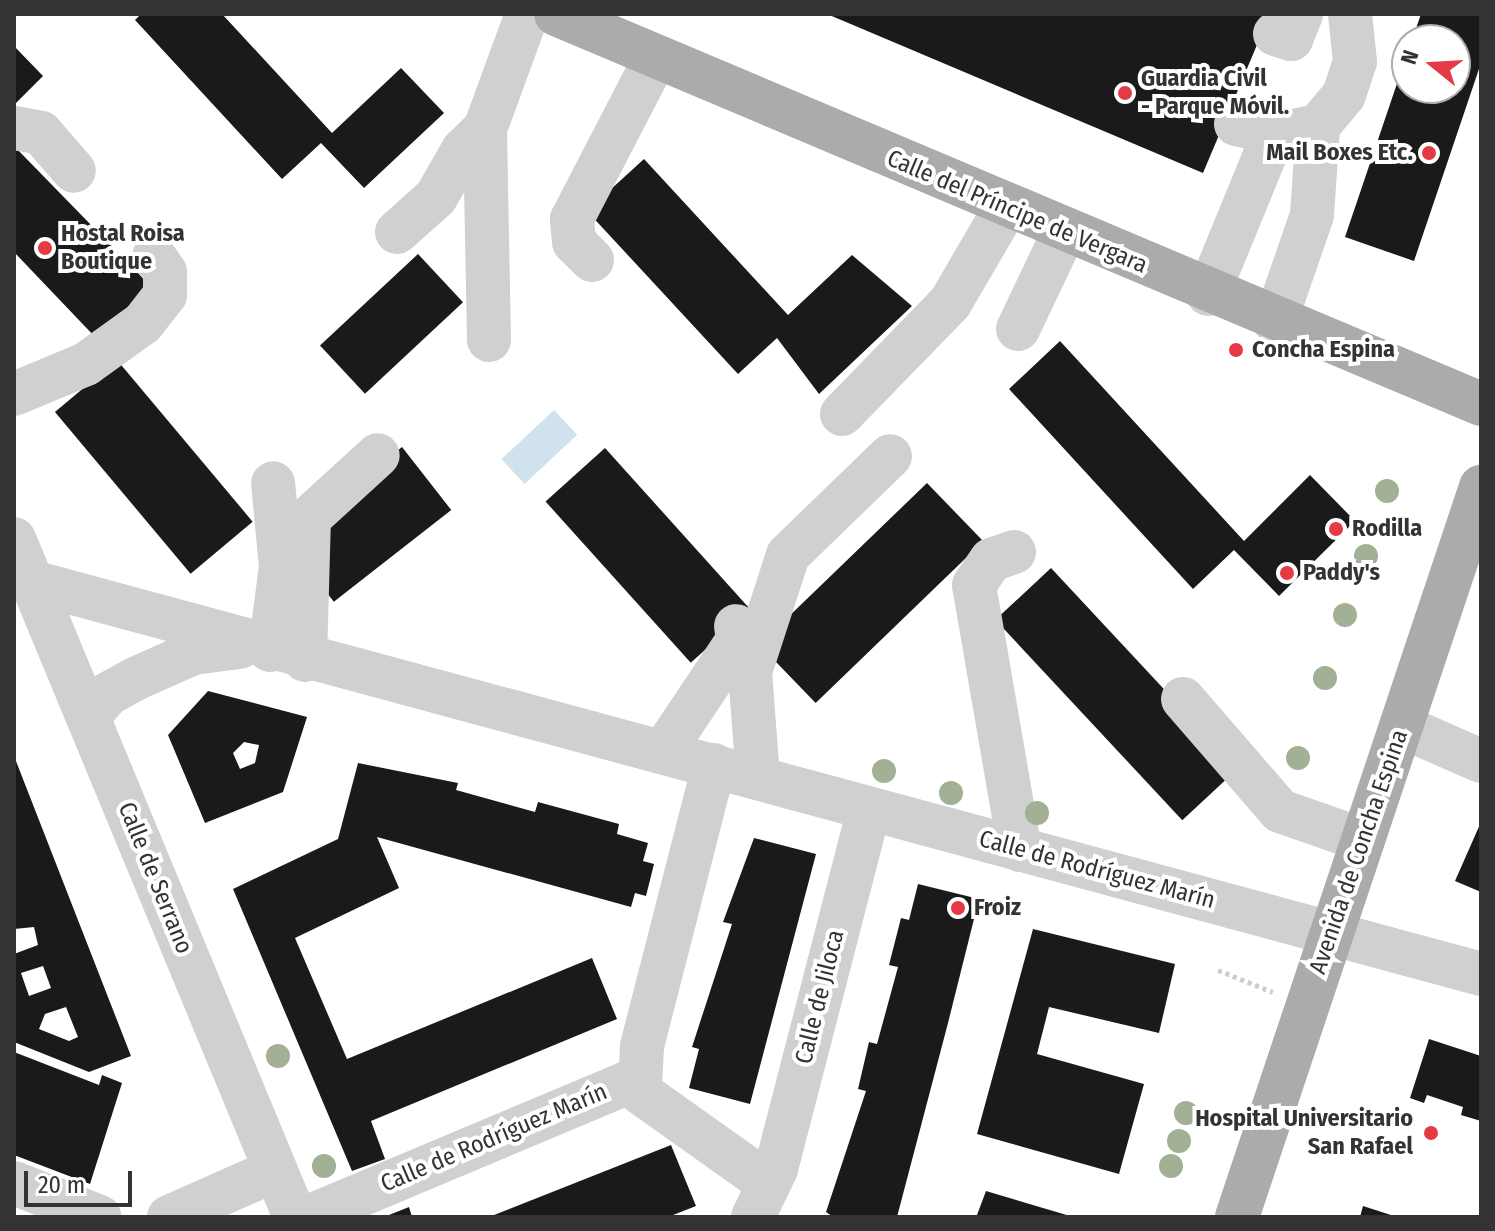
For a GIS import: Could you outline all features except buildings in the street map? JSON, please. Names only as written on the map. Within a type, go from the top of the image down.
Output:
[{"type":"main road","name":"Calle del Príncipe de Vergara","points":[[556,14],[1208,294],[1481,404]]},
{"type":"main road","name":"Avenida de Concha Espina","points":[[1237,1217],[1481,487]]},
{"type":"street","points":[[489,340],[485,129],[527,14]]},
{"type":"street","points":[[1275,322],[1312,215],[1318,126],[1344,95],[1355,62],[1350,14]]},
{"type":"street","points":[[592,260],[574,242],[572,219],[656,57]]},
{"type":"street","points":[[1208,294],[1255,128],[1318,126]]},
{"type":"street","points":[[14,128],[41,133],[74,171]]},
{"type":"street","points":[[397,232],[436,197],[463,150],[485,129]]},
{"type":"street","points":[[842,414],[950,303],[1006,207]]},
{"type":"street","points":[[1018,329],[1064,232]]},
{"type":"street","points":[[14,394],[86,364],[143,323],[165,295],[165,272],[154,256]]},
{"type":"street","points":[[275,652],[309,518],[378,455]]},
{"type":"street","points":[[758,778],[750,672],[788,555],[890,456]]},
{"type":"street","points":[[273,483],[281,567],[275,652]]},
{"type":"street","points":[[1014,552],[991,560],[974,585],[1020,850]]},
{"type":"street","name":"Calle de Rodríguez Marín","points":[[20,565],[115,610],[714,765],[869,810],[1481,974]]},
{"type":"street","name":"Calle de Serrano","points":[[20,565],[30,627],[88,717],[295,1217]]},
{"type":"street","points":[[663,752],[738,640],[736,626]]},
{"type":"street","name":"Calle de Rodríguez Marín","points":[[88,717],[135,679],[193,653],[275,652]]},
{"type":"street","points":[[1183,699],[1280,811],[1363,840]]},
{"type":"street","points":[[1401,726],[1481,761]]},
{"type":"street","name":"Calle de Rodríguez Marín","points":[[308,1217],[614,1086],[640,1087],[642,1046],[714,765]]},
{"type":"street","name":"Calle de Jiloca","points":[[640,1087],[761,1201],[869,810]]},
{"type":"street","points":[[169,1217],[275,1170]]},
{"type":"street","points":[[14,1183],[100,1217]]},
{"type":"path","points":[[1218,970],[1307,1005]]},
{"type":"water","points":[[554,410],[577,435],[525,484],[501,459]]},
{"type":"place","name":"Guardia Civil - Parque Móvil.","points":[[1125,93]]},
{"type":"place","name":"Mail Boxes Etc.","points":[[1429,153]]},
{"type":"place","name":"Hostal Roisa Boutique","points":[[45,248]]},
{"type":"place","name":"Concha Espina","points":[[1236,350]]},
{"type":"place","name":"Rodilla","points":[[1336,529]]},
{"type":"place","name":"Paddy's","points":[[1287,573]]},
{"type":"place","name":"Froiz","points":[[958,908]]},
{"type":"place","name":"Hospital Universitario San Rafael","points":[[1431,1133]]}]
